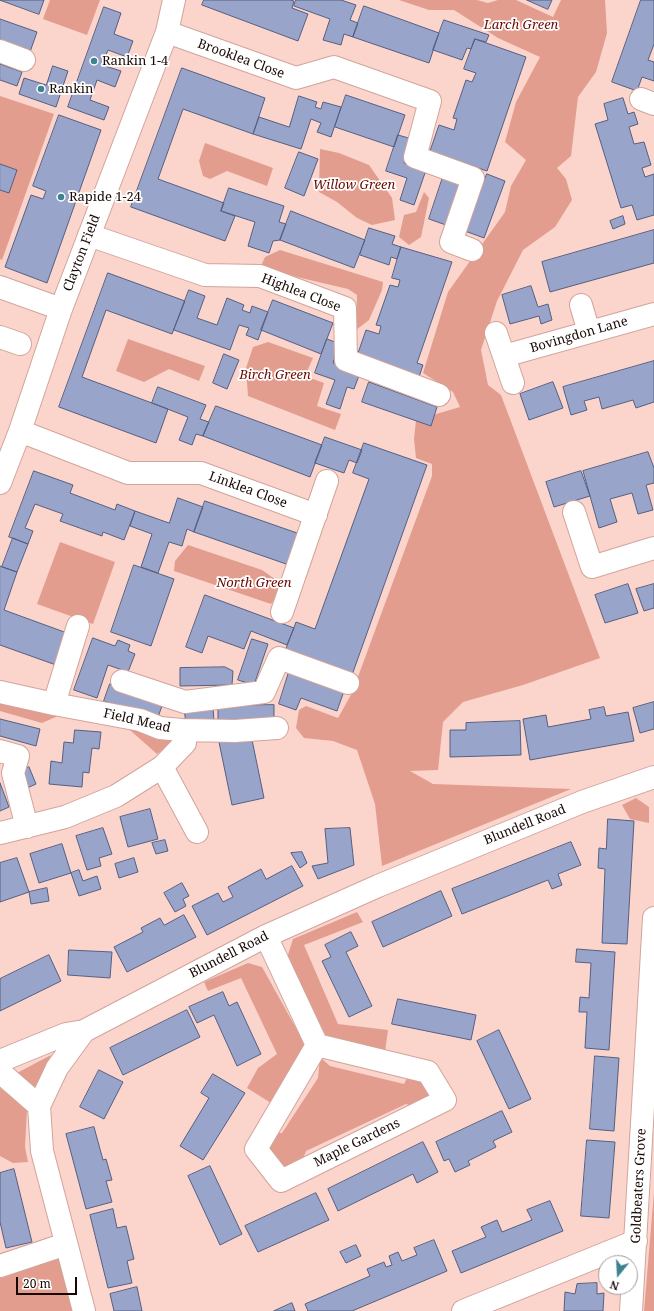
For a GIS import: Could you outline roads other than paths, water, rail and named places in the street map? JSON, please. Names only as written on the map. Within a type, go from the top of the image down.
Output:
[{"type":"street","name":"Clayton Field","points":[[0,484],[12,439],[167,32],[174,0]]},
{"type":"street","name":"Brooklea Close","points":[[167,32],[296,78],[334,67],[430,101],[415,157],[473,178],[451,242],[472,250]]},
{"type":"street","points":[[0,51],[24,60]]},
{"type":"street","name":"Highlea Close","points":[[89,235],[205,275],[260,276],[345,308],[346,360],[439,395]]},
{"type":"street","points":[[0,287],[61,309]]},
{"type":"street","points":[[581,305],[589,332]]},
{"type":"street","name":"Bovingdon Lane","points":[[504,356],[654,314]]},
{"type":"street","points":[[496,333],[513,383]]},
{"type":"street","name":"Linklea Close","points":[[12,439],[128,473],[201,473],[316,515]]},
{"type":"street","points":[[282,612],[327,481]]},
{"type":"street","points":[[574,512],[592,567],[654,548]]},
{"type":"street","points":[[54,704],[78,626]]},
{"type":"street","points":[[122,681],[185,702],[264,692],[279,658],[348,683]]},
{"type":"street","name":"Field Mead","points":[[0,692],[140,720],[160,728],[182,730],[277,728]]},
{"type":"street","points":[[0,833],[65,817],[116,796],[162,767],[185,743]]},
{"type":"street","points":[[0,751],[18,756],[12,773],[27,827]]},
{"type":"street","points":[[162,767],[197,832]]},
{"type":"street","name":"Blundell Road","points":[[84,1311],[42,1151],[39,1106],[57,1068],[84,1031],[266,936],[385,883],[582,802],[654,777]]},
{"type":"street","name":"Goldbeaters Grove","points":[[631,1311],[654,918]]},
{"type":"street","points":[[266,936],[317,1045]]},
{"type":"street","points":[[0,1062],[66,1034],[84,1031]]},
{"type":"street","name":"Maple Gardens","points":[[317,1045],[428,1072],[445,1100],[281,1181],[256,1150],[317,1045]]},
{"type":"street","points":[[0,1072],[39,1106]]},
{"type":"street","points":[[463,1311],[636,1241]]},
{"type":"street","points":[[0,1266],[66,1244]]},
{"type":"place","name":"Rankin 1-4","points":[[94,61]]},
{"type":"place","name":"Rankin","points":[[41,89]]},
{"type":"place","name":"Rapide 1-24","points":[[61,197]]},
{"type":"park label","name":"Larch Green","points":[[521,25]]},
{"type":"park label","name":"Willow Green","points":[[354,185]]},
{"type":"park label","name":"Birch Green","points":[[275,375]]},
{"type":"park label","name":"North Green","points":[[254,583]]}]
